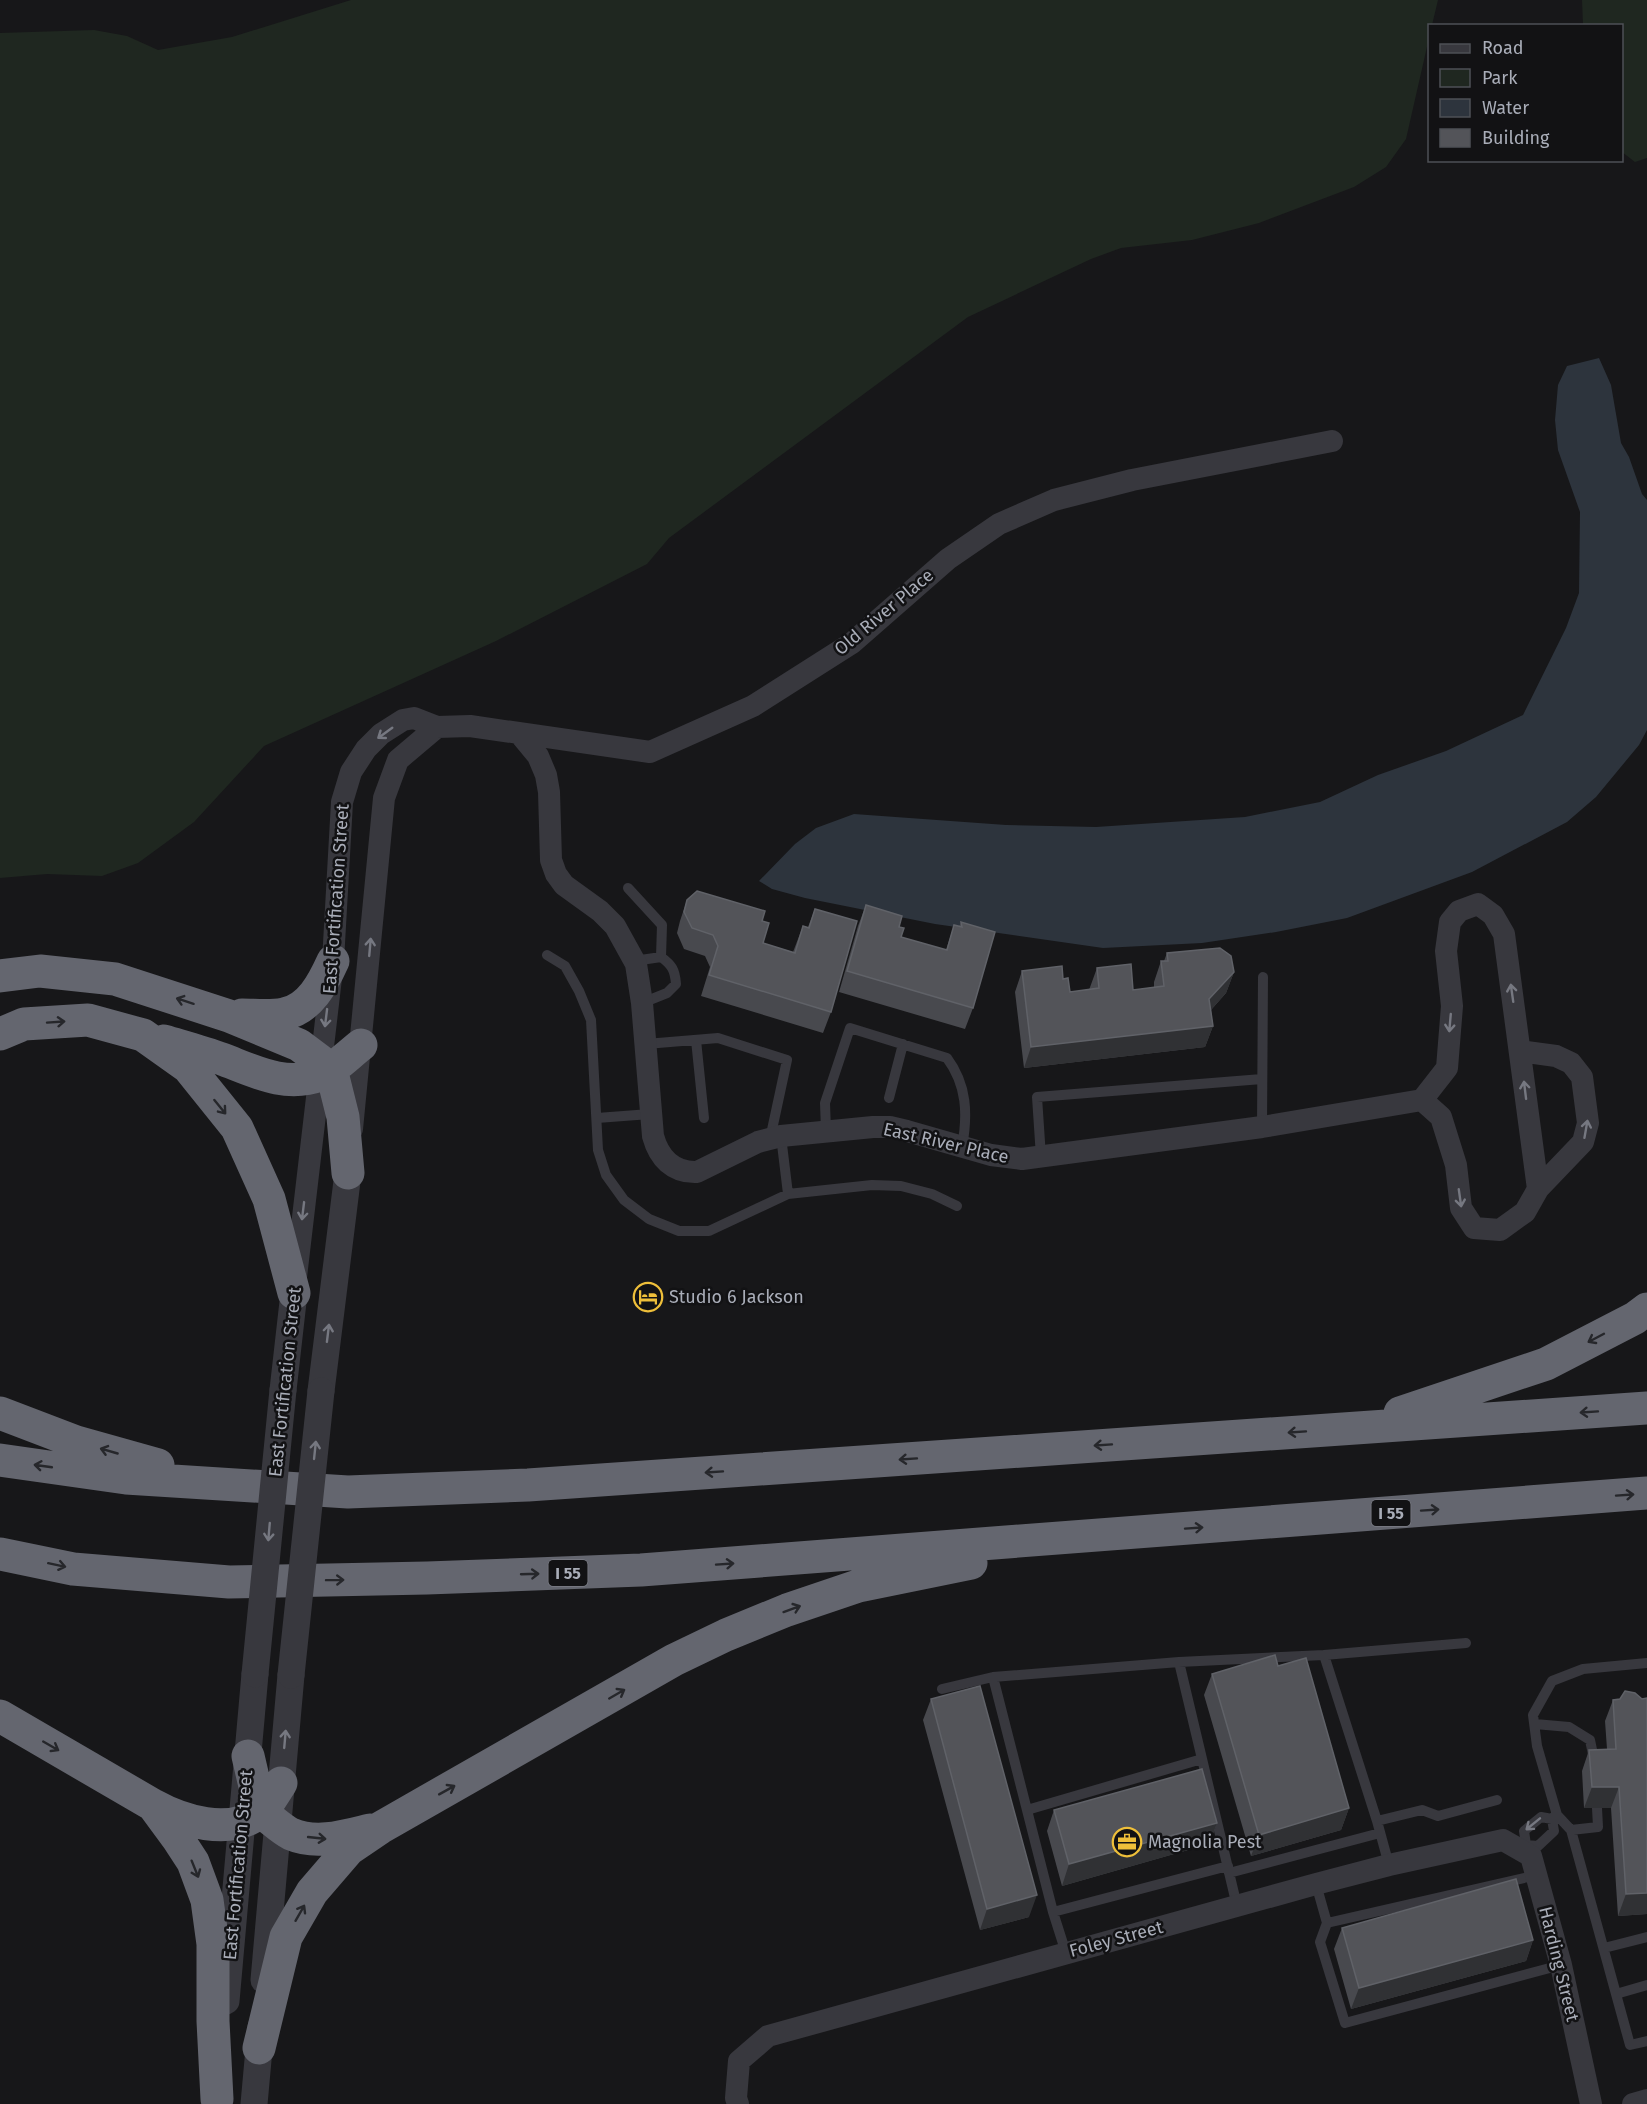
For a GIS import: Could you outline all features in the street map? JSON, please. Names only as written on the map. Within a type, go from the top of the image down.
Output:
[{"type":"highway","points":[[229,1016],[284,1014],[300,1008],[321,988],[333,961]]},
{"type":"highway","points":[[0,976],[40,971],[115,979],[229,1016],[299,1045],[324,1068],[338,1088],[348,1173]]},
{"type":"highway","points":[[0,1034],[24,1024],[88,1020],[220,1058],[262,1076],[291,1080],[324,1068],[361,1045]]},
{"type":"highway","points":[[143,1035],[188,1067],[237,1128],[269,1199],[294,1293]]},
{"type":"highway","points":[[1356,1428],[1546,1364],[1635,1318],[1647,1309]]},
{"type":"highway","points":[[0,1460],[126,1478],[348,1492],[528,1485],[1647,1408]]},
{"type":"highway","points":[[0,1413],[76,1442],[226,1485]]},
{"type":"highway","name":"I 55","points":[[0,1554],[73,1569],[229,1582],[427,1578],[641,1570],[1647,1493]]},
{"type":"highway","points":[[259,2048],[286,1937],[312,1892],[349,1849],[380,1828],[674,1660],[726,1635],[787,1610],[858,1586],[1136,1532]]},
{"type":"highway","points":[[0,1716],[174,1816],[206,1824],[260,1819],[291,1833],[312,1838],[332,1839],[380,1828]]},
{"type":"highway","points":[[248,1756],[260,1819]]},
{"type":"highway","points":[[260,1819],[281,1783]]},
{"type":"highway","points":[[153,1805],[193,1862],[207,1900],[213,1944],[213,2021],[217,2102]]},
{"type":"street","name":"Old River Place","points":[[437,727],[470,726],[650,752],[753,706],[852,643],[948,559],[999,524],[1054,500],[1132,480],[1332,441]]},
{"type":"street","name":"East Fortification Street","points":[[248,1756],[283,1390],[324,1068],[342,802],[351,772],[366,749],[381,734],[403,720],[414,718],[437,727],[398,760],[384,798],[348,1173],[321,1391],[281,1783]]},
{"type":"street","name":"East River Place","points":[[519,733],[538,756],[546,775],[549,792],[551,860],[556,874],[564,885],[600,911],[615,926],[634,961],[640,981],[650,1114],[656,1148],[674,1168],[686,1173],[697,1172],[740,1150],[776,1137],[826,1131],[890,1127],[1007,1159],[1041,1157],[1262,1127],[1422,1100]]},
{"type":"street","points":[[1520,1051],[1556,1056],[1572,1064],[1582,1077],[1588,1123],[1583,1142],[1538,1189],[1525,1212],[1500,1230],[1474,1228],[1461,1208],[1456,1165],[1442,1117],[1422,1100],[1447,1068],[1452,1006],[1446,951],[1450,922],[1459,911],[1478,904],[1493,915],[1504,934],[1538,1189]]},
{"type":"street","name":"East Fortification Street","points":[[254,2104],[259,2048],[260,1819]]},
{"type":"street","name":"East Fortification Street","points":[[217,2102],[260,1819]]},
{"type":"street","name":"Foley Street","points":[[738,2104],[736,2098],[739,2061],[768,2036],[1389,1865],[1516,1845]]},
{"type":"street","name":"Harding Street","points":[[1516,1845],[1531,1856],[1537,1875],[1561,1965],[1591,2104]]},
{"type":"street","points":[[1633,2104],[1647,2100]]},
{"type":"lane","points":[[628,888],[662,925],[661,957]]},
{"type":"lane","points":[[547,956],[565,966],[591,1020],[598,1150],[606,1175],[624,1200],[649,1219],[679,1231],[710,1231],[788,1194],[872,1185],[901,1186],[932,1194],[957,1206]]},
{"type":"lane","points":[[634,961],[661,957],[672,964],[675,974],[676,984],[667,993],[642,1002]]},
{"type":"lane","points":[[1262,1127],[1263,977]]},
{"type":"lane","points":[[826,1131],[825,1103],[850,1028],[947,1058],[956,1070],[965,1096],[966,1124],[962,1147]]},
{"type":"lane","points":[[646,1044],[718,1038],[787,1060],[776,1137],[788,1194]]},
{"type":"lane","points":[[696,1040],[704,1118]]},
{"type":"lane","points":[[889,1098],[903,1044]]},
{"type":"lane","points":[[1041,1157],[1037,1097],[1262,1079]]},
{"type":"lane","points":[[597,1118],[650,1114]]},
{"type":"lane","points":[[942,1689],[993,1677],[1466,1643]]},
{"type":"lane","points":[[1324,1655],[1389,1865]]},
{"type":"lane","points":[[1179,1662],[1237,1905]]},
{"type":"lane","points":[[1647,1663],[1583,1669],[1552,1681],[1533,1715],[1537,1746],[1555,1817],[1554,1831],[1538,1846],[1516,1845],[1524,1831],[1541,1817],[1555,1817],[1571,1830],[1630,2045],[1647,2041]]},
{"type":"lane","points":[[993,1677],[1026,1810],[1066,1953]]},
{"type":"lane","points":[[1535,1724],[1569,1727],[1590,1740],[1596,1770]]},
{"type":"lane","points":[[1026,1810],[1202,1759]]},
{"type":"lane","points":[[1377,1821],[1422,1810],[1438,1816],[1497,1800]]},
{"type":"lane","points":[[1571,1830],[1598,1827],[1597,1808]]},
{"type":"lane","points":[[1053,1912],[1380,1833]]},
{"type":"lane","points":[[1327,1923],[1537,1875]]},
{"type":"lane","points":[[1316,1884],[1327,1923],[1320,1942],[1345,2023],[1561,1965]]},
{"type":"lane","points":[[1604,1948],[1647,1937]]},
{"type":"lane","points":[[1616,1994],[1647,1985]]},
{"type":"green space","points":[[351,0],[1438,0],[1432,24],[1428,24],[1428,42],[1406,139],[1386,167],[1354,187],[1259,223],[1192,240],[1121,248],[1091,259],[968,317],[669,538],[647,564],[496,641],[264,746],[194,822],[138,863],[102,876],[47,874],[0,878],[0,33],[94,30],[127,36],[158,50],[232,37]]},
{"type":"green space","points":[[1582,0],[1647,0],[1647,158],[1635,162],[1623,153],[1623,24],[1583,24]]},
{"type":"water","points":[[1599,358],[1611,385],[1621,443],[1629,457],[1642,494],[1647,500],[1647,730],[1639,745],[1596,797],[1567,822],[1472,872],[1347,918],[1202,943],[1103,948],[935,924],[805,898],[772,889],[759,881],[795,844],[816,828],[854,814],[1006,825],[1096,827],[1245,817],[1320,802],[1378,775],[1446,751],[1523,715],[1566,628],[1579,593],[1580,512],[1558,450],[1555,420],[1558,385],[1567,366]]},
{"type":"building","points":[[697,891],[765,911],[762,921],[769,923],[763,943],[795,953],[803,926],[809,928],[815,909],[857,921],[831,1012],[709,975],[718,946],[713,935],[692,928],[684,912],[687,900]]},
{"type":"building","points":[[866,905],[902,916],[899,927],[904,928],[901,937],[947,950],[954,925],[962,927],[961,922],[995,932],[973,1008],[847,971]]},
{"type":"building","points":[[1220,948],[1231,956],[1234,972],[1209,999],[1213,1026],[1031,1047],[1022,971],[1062,966],[1063,979],[1068,978],[1070,992],[1099,988],[1097,968],[1131,964],[1133,990],[1164,986],[1161,961],[1168,961],[1167,953]]},
{"type":"building","points":[[1275,1655],[1278,1666],[1306,1658],[1349,1808],[1259,1835],[1212,1674]]},
{"type":"building","points":[[980,1686],[1037,1895],[987,1909],[931,1699]]},
{"type":"building","points":[[1625,1691],[1635,1693],[1642,1699],[1647,1698],[1647,1893],[1626,1894],[1619,1787],[1592,1787],[1589,1750],[1616,1749],[1613,1700],[1620,1699]]},
{"type":"building","points":[[1202,1769],[1217,1823],[1069,1864],[1054,1810]]},
{"type":"building","points":[[1516,1879],[1533,1940],[1359,1988],[1342,1928]]},
{"type":"place","name":"Studio 6 Jackson","points":[[648,1297]]},
{"type":"place","name":"Magnolia Pest","points":[[1127,1842]]}]
